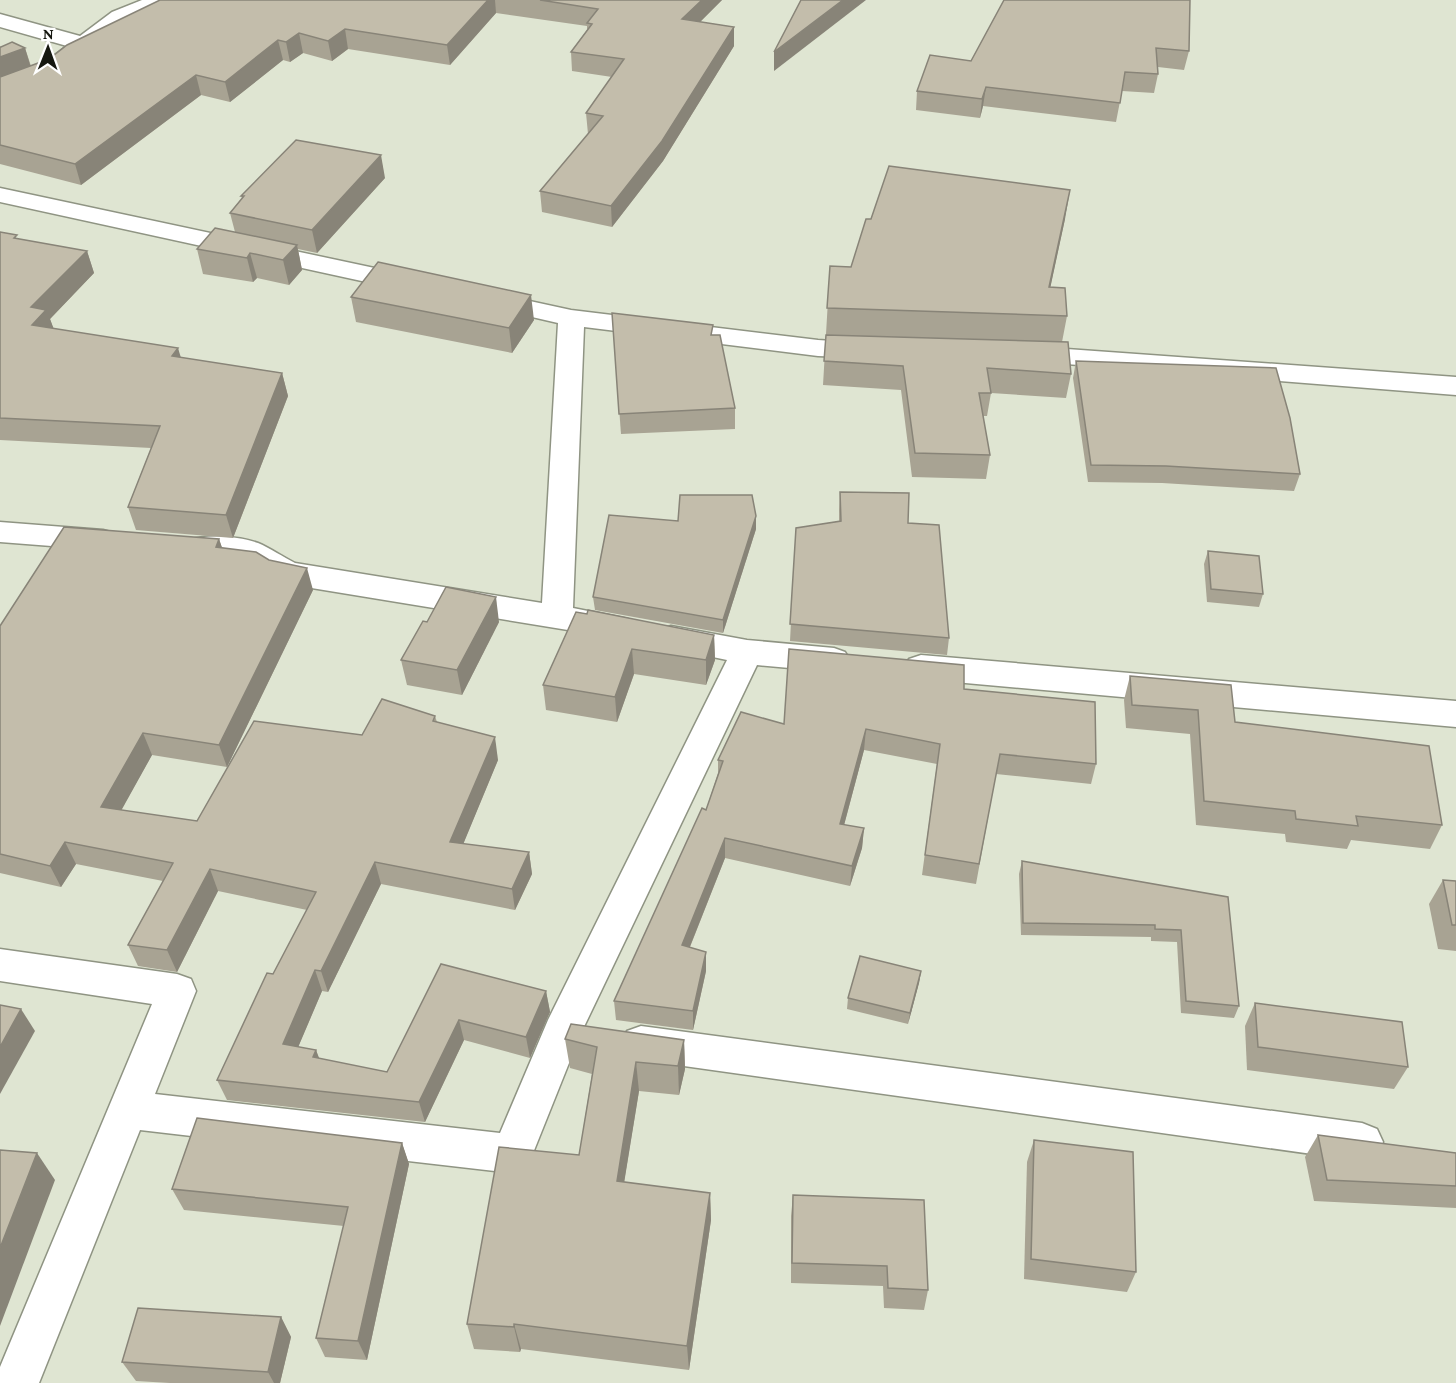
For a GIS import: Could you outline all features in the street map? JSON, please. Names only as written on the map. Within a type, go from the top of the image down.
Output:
[{"type":"street","points":[[0,90],[47,72],[119,16],[161,0]]},
{"type":"street","points":[[0,20],[83,44]]},
{"type":"street","points":[[0,195],[431,288]]},
{"type":"street","points":[[466,295],[571,318],[818,348],[889,350]]},
{"type":"street","points":[[557,616],[571,318]]},
{"type":"street","points":[[997,354],[1080,357],[1456,386]]},
{"type":"street","points":[[0,532],[130,542]]},
{"type":"street","points":[[166,545],[249,551],[287,573],[557,616],[747,652],[1456,714]]},
{"type":"street","points":[[129,1110],[512,1154],[589,1035],[747,652]]},
{"type":"street","points":[[0,965],[177,991],[16,1383]]},
{"type":"street","points":[[589,1035],[1397,1147]]},
{"type":"building","points":[[160,0],[488,0],[447,45],[345,29],[328,41],[299,33],[286,42],[278,40],[225,82],[196,75],[75,164],[0,145],[0,77],[49,59],[67,45]]},
{"type":"building","points":[[540,0],[702,0],[682,19],[734,27],[662,141],[611,206],[540,191],[603,116],[586,113],[624,59],[571,52],[592,24],[587,23],[598,9]]},
{"type":"building","points":[[801,0],[843,0],[774,52]]},
{"type":"building","points":[[1004,0],[1190,0],[1189,51],[1156,48],[1158,74],[1125,72],[1120,103],[986,87],[982,99],[917,91],[930,55],[971,61]]},
{"type":"building","points":[[12,42],[25,48],[0,57],[0,47]]},
{"type":"building","points":[[296,140],[381,155],[312,230],[230,213],[244,196],[241,196]]},
{"type":"building","points":[[889,166],[1070,190],[1049,287],[1065,288],[1067,316],[827,308],[830,266],[851,267],[866,219],[871,219]]},
{"type":"building","points":[[215,228],[297,245],[283,260],[250,253],[247,258],[197,249]]},
{"type":"building","points":[[0,232],[17,235],[14,238],[87,251],[31,307],[46,310],[32,325],[178,348],[172,356],[282,373],[226,515],[128,507],[160,426],[0,418]]},
{"type":"building","points":[[378,262],[531,295],[509,328],[351,297]]},
{"type":"building","points":[[612,313],[713,325],[711,335],[720,335],[735,408],[619,414]]},
{"type":"building","points":[[826,335],[1068,342],[1071,374],[987,368],[991,393],[979,393],[990,455],[915,453],[903,366],[824,361]]},
{"type":"building","points":[[1076,361],[1276,368],[1290,418],[1300,474],[1166,466],[1091,465]]},
{"type":"building","points":[[840,492],[909,493],[908,523],[939,525],[949,638],[790,624],[796,528],[841,521]]},
{"type":"building","points":[[680,495],[752,495],[756,516],[723,620],[593,597],[609,515],[678,521]]},
{"type":"building","points":[[64,527],[219,539],[216,547],[256,552],[269,560],[307,568],[219,745],[143,733],[101,807],[197,821],[254,721],[362,735],[382,699],[435,716],[433,721],[495,737],[450,842],[529,852],[512,889],[375,862],[321,971],[315,970],[283,1044],[316,1050],[313,1057],[387,1072],[441,964],[546,991],[526,1037],[459,1020],[419,1102],[217,1080],[267,973],[273,974],[316,892],[210,869],[167,950],[128,945],[173,863],[65,842],[50,866],[0,854],[0,626]]},
{"type":"building","points":[[1208,551],[1259,556],[1263,594],[1211,589]]},
{"type":"building","points":[[446,587],[496,597],[457,670],[401,660],[423,621],[427,622]]},
{"type":"building","points":[[588,610],[714,635],[706,660],[632,649],[615,697],[543,685],[576,612],[587,614]]},
{"type":"building","points":[[789,649],[964,665],[964,689],[1095,702],[1096,764],[1000,754],[979,864],[925,855],[940,744],[866,729],[840,824],[864,828],[852,866],[725,838],[682,945],[706,952],[693,1011],[614,1001],[702,808],[706,810],[723,761],[718,760],[741,712],[784,724]]},
{"type":"building","points":[[1130,676],[1231,685],[1235,722],[1429,746],[1442,825],[1356,816],[1358,826],[1296,819],[1295,811],[1204,801],[1198,710],[1132,705]]},
{"type":"building","points":[[1022,861],[1228,897],[1239,1006],[1186,1001],[1181,930],[1155,929],[1155,925],[1023,923]]},
{"type":"building","points":[[1443,880],[1456,881],[1456,925],[1452,925]]},
{"type":"building","points":[[860,956],[921,971],[910,1013],[848,998]]},
{"type":"building","points":[[1255,1003],[1402,1022],[1408,1067],[1258,1047]]},
{"type":"building","points":[[0,1005],[21,1009],[0,1047]]},
{"type":"building","points":[[571,1024],[684,1040],[678,1066],[636,1062],[617,1181],[710,1193],[687,1346],[514,1324],[514,1327],[467,1324],[499,1147],[579,1155],[597,1047],[565,1039]]},
{"type":"building","points":[[197,1118],[402,1143],[358,1341],[316,1338],[348,1207],[172,1189]]},
{"type":"building","points":[[1318,1135],[1456,1153],[1456,1186],[1327,1180]]},
{"type":"building","points":[[1034,1140],[1133,1152],[1136,1272],[1031,1259]]},
{"type":"building","points":[[0,1150],[37,1153],[0,1248]]},
{"type":"building","points":[[793,1195],[924,1200],[928,1290],[888,1288],[887,1266],[792,1263]]},
{"type":"building","points":[[138,1308],[281,1317],[268,1372],[122,1362]]}]
